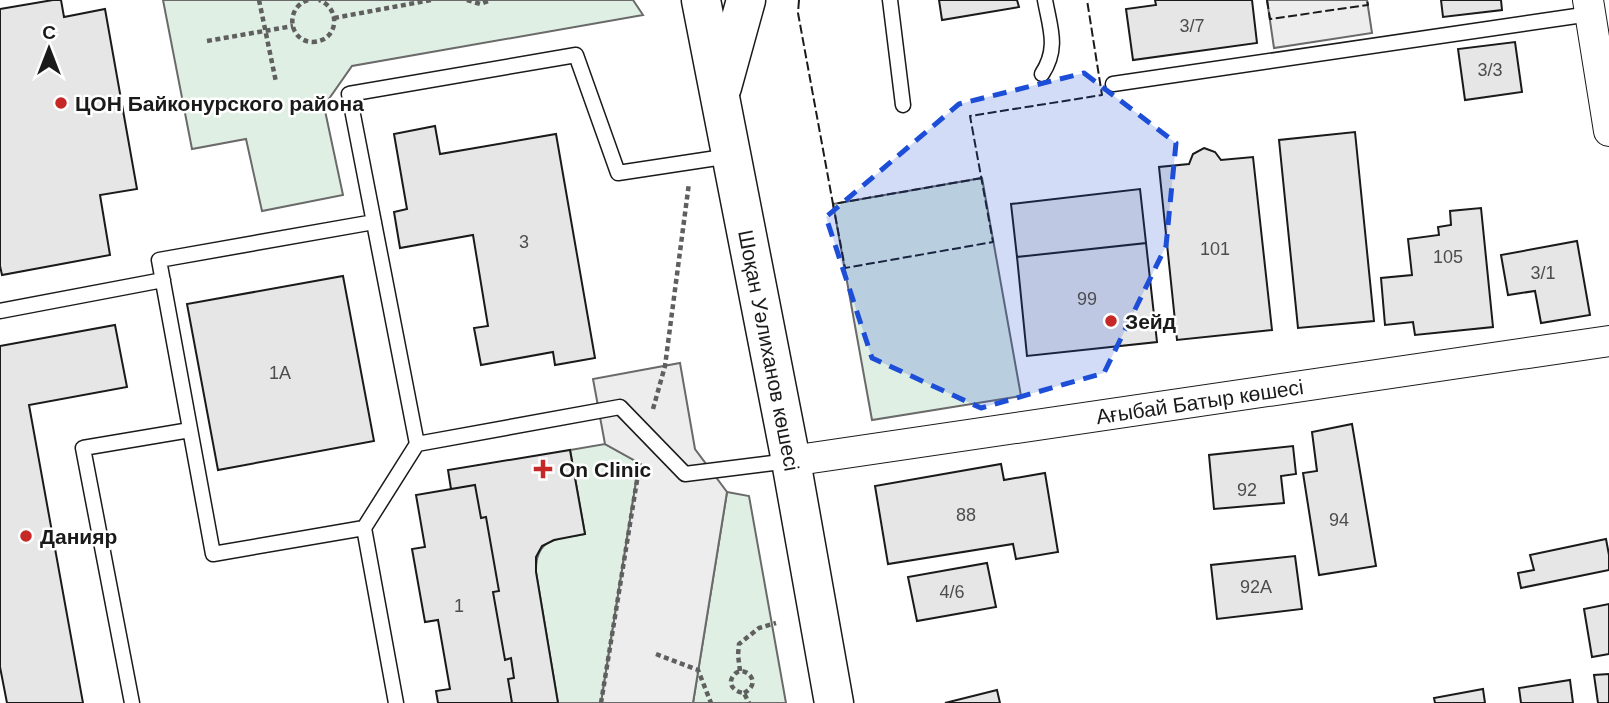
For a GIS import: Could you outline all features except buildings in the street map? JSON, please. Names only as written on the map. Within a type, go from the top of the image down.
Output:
[{"type":"main road","points":[[678,0],[716,77]]},
{"type":"main road","name":"Шоқан Уәлиханов көшесі","points":[[701,0],[791,461],[834,703]]},
{"type":"main road","points":[[716,77],[746,0]]},
{"type":"street","points":[[1589,7],[1609,131]]},
{"type":"street","name":"Ағыбай Батыр көшесі","points":[[791,461],[1609,341]]},
{"type":"lane","points":[[890,0],[903,105]]},
{"type":"lane","points":[[1042,74],[1050,61],[1053,44],[1045,0]]},
{"type":"lane","points":[[1113,84],[1589,7]]},
{"type":"lane","points":[[396,703],[364,528],[417,444],[349,94],[576,55],[618,173],[732,155]]},
{"type":"lane","points":[[364,528],[214,554],[159,260],[374,222]]},
{"type":"lane","points":[[0,311],[163,279]]},
{"type":"lane","points":[[417,444],[620,407],[685,474],[791,461]]},
{"type":"lane","points":[[132,703],[83,448],[190,430]]},
{"type":"path","points":[[259,0],[276,82]]},
{"type":"path","points":[[308,0],[297,6],[293,12],[292,26],[300,37],[313,42],[327,37],[334,18],[328,5],[319,0]]},
{"type":"path","points":[[334,18],[431,0]]},
{"type":"path","points":[[467,0],[480,4],[491,0]]},
{"type":"path","points":[[207,41],[292,26]]},
{"type":"path","points":[[601,703],[639,463],[665,366],[692,161]]},
{"type":"path","points":[[740,671],[739,644],[759,628],[776,623]]},
{"type":"path","points":[[656,653],[698,670],[711,703]]},
{"type":"path","points":[[740,671],[751,677],[750,690],[744,693],[737,692],[732,687],[734,674],[740,671]]},
{"type":"path","points":[[744,693],[749,703]]},
{"type":"highlighted area","points":[[1084,73],[1176,143],[1166,246],[1104,373],[981,408],[872,358],[826,217],[959,104]]},
{"type":"green space","points":[[163,0],[633,0],[643,15],[352,66],[324,106],[343,195],[262,211],[246,139],[192,149]]},
{"type":"green space","points":[[982,178],[1021,396],[872,420],[833,204]]},
{"type":"green space","points":[[605,444],[639,463],[601,703],[558,703],[536,572],[537,561],[539,552],[550,542],[585,534],[570,450]]},
{"type":"green space","points":[[727,492],[749,496],[786,703],[693,703]]},
{"type":"shaded area","points":[[1267,0],[1367,0],[1372,33],[1274,48]]},
{"type":"shaded area","points":[[680,363],[695,449],[727,492],[693,703],[601,703],[639,463],[605,444],[593,379]]},
{"type":"fence","points":[[799,0],[798,13],[834,204]]},
{"type":"fence","points":[[982,178],[833,204],[845,268],[993,242],[970,116],[1102,95],[1087,0]]},
{"type":"fence","points":[[1267,0],[1270,19],[1368,5],[1367,0]]},
{"type":"place","name":"ЦОН Байконурского района","points":[[61,103]]},
{"type":"place","name":"Зейд","points":[[1111,321]]},
{"type":"place","name":"On Clinic","points":[[543,469]]},
{"type":"place","name":"Данияр","points":[[26,536]]}]
